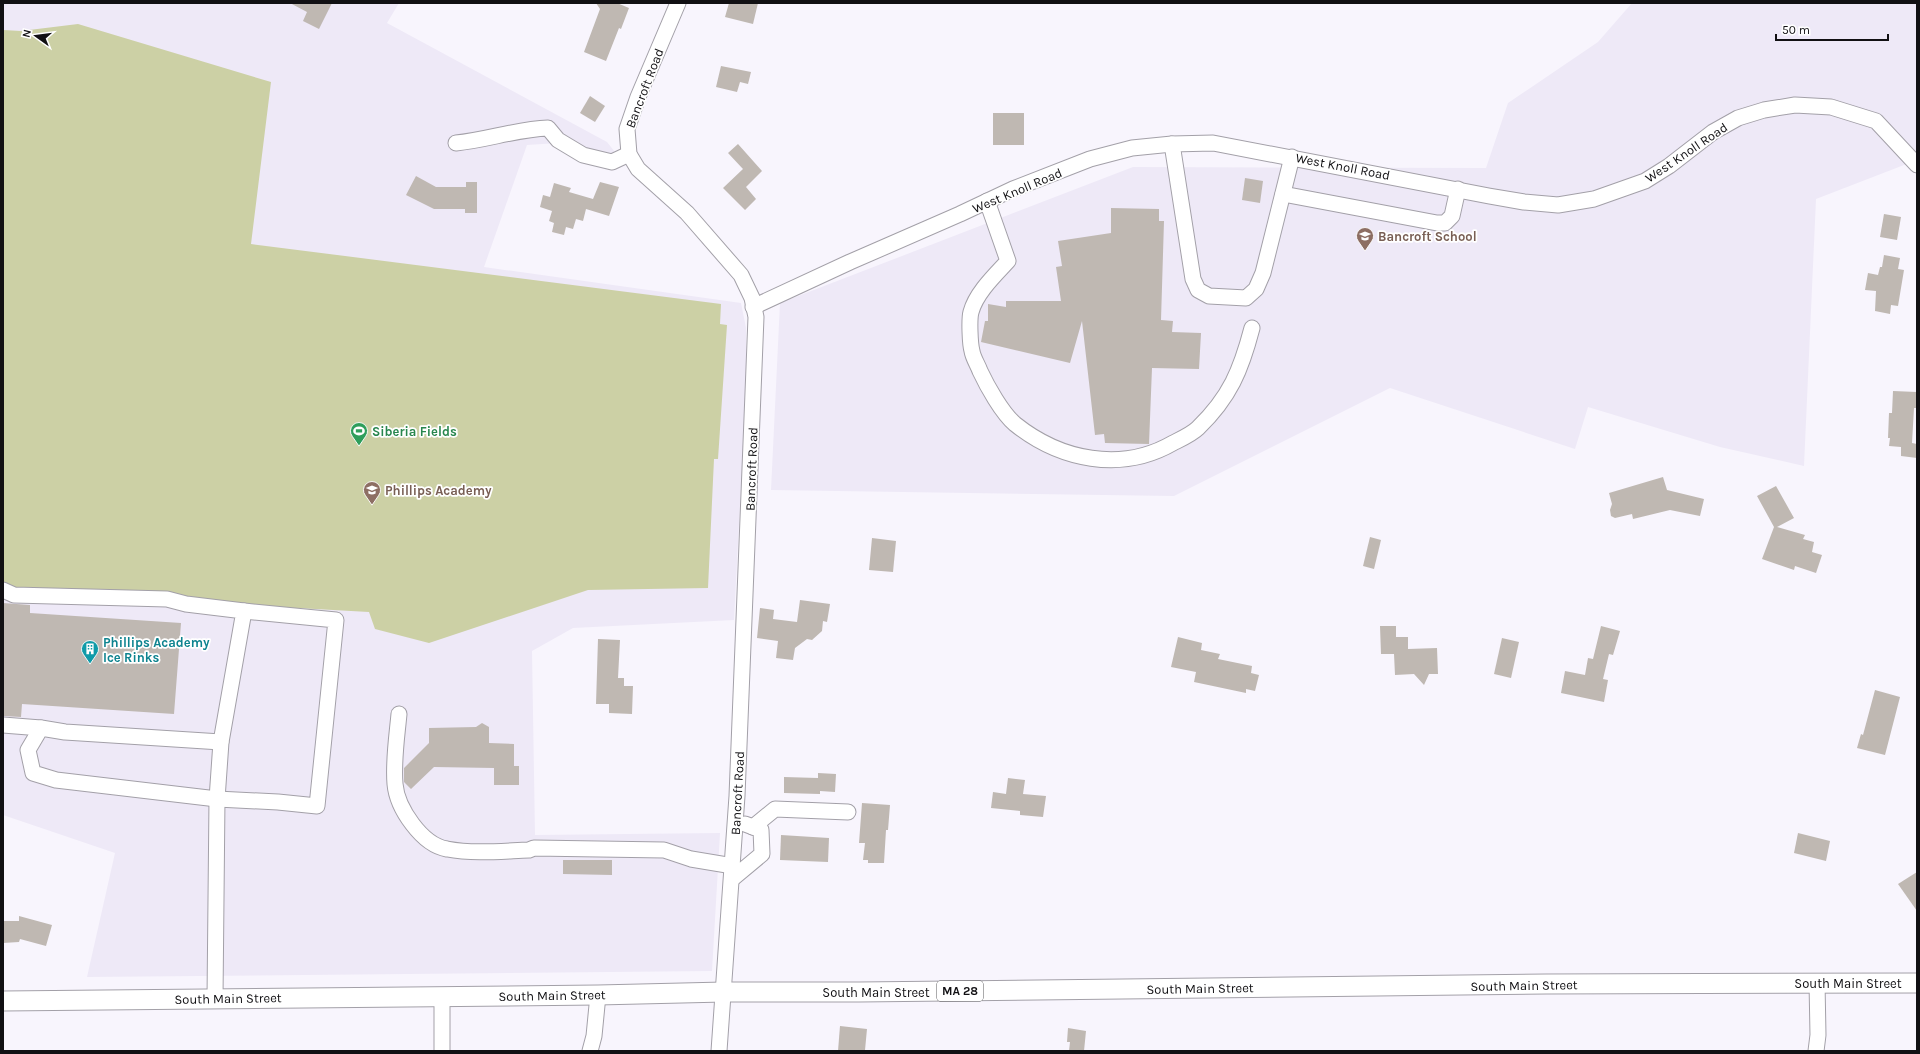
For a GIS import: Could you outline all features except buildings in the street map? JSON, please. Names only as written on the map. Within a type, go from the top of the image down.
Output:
[{"type":"main road","name":"South Main Street","points":[[3,1001],[598,995],[724,992],[859,992],[1817,982],[1917,983]]},
{"type":"street","name":"Bancroft Road","points":[[678,3],[638,97],[627,129],[630,154],[638,169],[687,213],[741,275],[752,298],[756,317],[755,383],[736,820],[719,1051]]},
{"type":"street","name":"West Knoll Road","points":[[754,307],[1013,189],[1090,160],[1132,148],[1172,144],[1213,143],[1524,202],[1558,204],[1594,199],[1645,182],[1670,166],[1713,132],[1738,118],[1764,110],[1795,105],[1831,107],[1876,121],[1917,165]]},
{"type":"street","points":[[456,143],[479,141],[535,129],[548,128],[558,140],[583,155],[612,162],[630,154]]},
{"type":"street","points":[[1172,144],[1193,279],[1198,290],[1209,296],[1246,298],[1256,289],[1263,273],[1292,157]]},
{"type":"street","points":[[1283,194],[1437,224],[1445,223],[1452,216],[1458,189]]},
{"type":"street","points":[[987,201],[1008,261],[986,284],[971,312],[972,351],[988,388],[1014,423],[1044,443],[1064,452],[1086,459],[1124,460],[1160,450],[1197,429],[1218,406],[1233,384],[1244,357],[1252,328]]},
{"type":"street","points":[[3,590],[14,595],[167,600],[186,604],[244,611],[336,620],[317,806],[278,802],[217,799],[56,780],[33,773],[28,750],[42,728]]},
{"type":"street","points":[[215,998],[217,799],[221,742],[244,611]]},
{"type":"street","points":[[399,714],[394,785],[402,808],[419,834],[432,843],[446,849],[482,852],[529,850],[534,848],[664,850],[733,872],[762,854],[761,830],[736,820]]},
{"type":"street","points":[[3,725],[42,728],[64,732],[221,742]]},
{"type":"street","points":[[753,827],[775,809],[848,812]]},
{"type":"street","points":[[1816,1051],[1818,1035],[1817,982]]},
{"type":"street","points":[[590,1051],[594,1036],[598,995]]},
{"type":"street","points":[[442,996],[442,1051]]},
{"type":"shaded area","name":"Phillips Academy","points":[[3,3],[399,3],[387,23],[607,142],[619,157],[558,143],[527,145],[484,267],[741,303],[746,328],[746,389],[734,620],[573,628],[532,651],[535,835],[720,833],[712,971],[87,977],[115,853],[3,815]]},
{"type":"shaded area","name":"Bancroft School","points":[[1632,3],[1917,3],[1917,160],[1816,199],[1804,466],[1720,447],[1588,407],[1575,449],[1390,388],[1174,496],[771,490],[780,303],[1133,167],[1486,168],[1508,103],[1598,42]]},
{"type":"green space","name":"Siberia Fields","points":[[78,24],[271,82],[251,244],[721,304],[720,324],[727,325],[718,459],[714,459],[708,588],[588,590],[429,643],[375,629],[369,612],[297,608],[244,611],[3,590],[3,30],[21,31]]},
{"type":"place","name":"Bancroft School","points":[[1365,251]]},
{"type":"place","name":"Siberia Fields","points":[[359,446]]},
{"type":"place","name":"Phillips Academy","points":[[372,505]]},
{"type":"place","name":"Phillips Academy Ice Rinks","points":[[90,664]]}]
